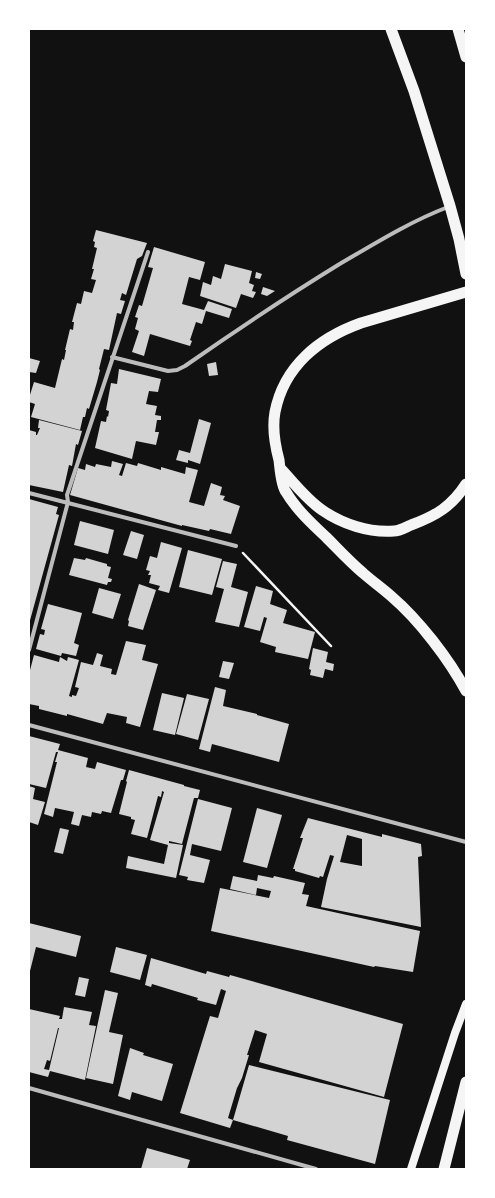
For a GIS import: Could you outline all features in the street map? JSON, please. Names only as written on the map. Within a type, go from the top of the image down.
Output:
[{"type":"highway","points":[[391,29],[414,91],[450,206],[459,239],[466,274]]},
{"type":"highway","points":[[458,29],[466,58]]},
{"type":"highway","points":[[466,292],[361,323],[339,332],[318,344],[293,369],[282,388],[275,412],[274,440],[285,491],[309,522],[362,572],[392,597],[417,622],[440,652],[466,691]]},
{"type":"highway","points":[[280,469],[322,510],[348,525],[370,530],[395,531],[438,514],[451,503],[466,484]]},
{"type":"highway","points":[[444,1169],[466,1082]]},
{"type":"main road","points":[[411,1169],[455,1033],[466,1004]]},
{"type":"street","points":[[112,357],[168,371],[177,370],[304,286],[423,217],[450,206]]},
{"type":"street","points":[[29,650],[68,502],[67,495],[148,252]]},
{"type":"street","points":[[29,493],[236,546]]},
{"type":"street","points":[[29,725],[466,842]]},
{"type":"street","points":[[29,1088],[316,1169]]},
{"type":"path","points":[[236,546],[331,646]]},
{"type":"building","points":[[96,230],[147,243],[142,256],[137,259],[126,295],[122,293],[120,300],[125,301],[121,314],[117,313],[109,350],[104,349],[97,382],[89,409],[87,408],[85,417],[83,417],[80,430],[31,417],[35,404],[29,402],[29,398],[34,382],[55,388],[62,359],[64,360],[70,329],[73,330],[74,322],[72,322],[77,303],[81,304],[84,291],[92,293],[96,280],[91,279],[97,248],[94,247],[95,242],[93,241]]},
{"type":"building","points":[[154,247],[205,262],[200,280],[189,277],[182,304],[204,310],[208,301],[232,309],[229,318],[206,311],[202,324],[196,322],[190,340],[192,341],[190,346],[150,334],[144,356],[132,352],[139,331],[135,329],[138,318],[135,317],[139,305],[142,306],[153,268],[148,267]]},
{"type":"building","points":[[225,264],[252,271],[249,283],[254,285],[252,291],[256,292],[253,298],[241,294],[236,308],[200,296],[203,282],[211,285],[213,276],[221,279]]},
{"type":"building","points":[[256,272],[262,274],[260,279],[255,278]]},
{"type":"building","points":[[263,287],[275,291],[267,296],[261,294]]},
{"type":"building","points":[[29,358],[40,361],[36,373],[29,372]]},
{"type":"building","points":[[216,362],[218,375],[209,376],[207,364]]},
{"type":"building","points":[[119,369],[161,379],[158,392],[149,391],[146,404],[157,406],[155,415],[161,416],[161,420],[157,420],[155,432],[159,432],[156,445],[136,441],[132,459],[95,448],[101,421],[106,422],[107,416],[108,417],[109,411],[106,410],[111,383],[117,384]]},
{"type":"building","points":[[199,419],[211,423],[200,464],[188,460],[188,463],[176,460],[179,450],[190,453]]},
{"type":"building","points":[[39,420],[82,431],[78,445],[76,444],[72,466],[69,465],[63,492],[29,485],[29,430],[36,432],[37,435],[40,428],[38,428]]},
{"type":"building","points":[[112,461],[123,464],[119,475],[122,476],[126,463],[137,466],[138,463],[161,470],[161,467],[185,474],[186,467],[198,470],[189,502],[204,506],[211,483],[222,487],[220,495],[225,496],[223,500],[240,506],[231,534],[210,529],[209,531],[182,526],[70,495],[78,468],[85,470],[86,464],[95,467],[96,464],[111,467]]},
{"type":"building","points":[[29,499],[58,507],[56,514],[59,515],[29,624]]},
{"type":"building","points":[[80,521],[114,530],[108,554],[74,545]]},
{"type":"building","points":[[131,531],[144,535],[137,559],[123,555]]},
{"type":"building","points":[[161,542],[182,548],[169,593],[158,590],[160,586],[149,583],[151,575],[148,575],[150,571],[146,570],[150,556],[157,558]]},
{"type":"building","points":[[188,550],[222,559],[212,595],[179,587]]},
{"type":"building","points":[[74,558],[85,560],[86,558],[107,564],[107,566],[111,567],[108,578],[112,579],[111,582],[108,582],[107,585],[69,575]]},
{"type":"building","points":[[223,561],[237,564],[231,587],[248,592],[239,627],[215,622],[224,589],[216,587]]},
{"type":"building","points":[[139,584],[156,590],[143,630],[128,626],[128,620]]},
{"type":"building","points":[[256,586],[273,591],[270,604],[287,610],[283,623],[315,632],[308,659],[275,652],[276,647],[260,642],[267,618],[264,617],[260,631],[244,627]]},
{"type":"building","points":[[99,588],[121,594],[113,619],[92,613]]},
{"type":"building","points":[[48,604],[82,613],[74,643],[79,645],[76,656],[62,653],[61,656],[36,649],[40,634],[44,635],[45,630],[41,629]]},
{"type":"building","points":[[126,641],[146,645],[142,660],[158,664],[140,727],[126,723],[127,717],[107,713],[103,724],[67,714],[67,716],[39,709],[39,706],[29,704],[29,674],[34,655],[59,662],[60,657],[67,661],[68,657],[79,660],[69,696],[72,697],[72,695],[76,696],[79,688],[75,687],[81,662],[93,665],[97,653],[103,655],[100,666],[112,669],[111,674],[116,675]]},
{"type":"building","points":[[313,648],[328,652],[326,662],[334,664],[333,671],[325,669],[323,678],[310,675],[311,670],[309,669]]},
{"type":"building","points":[[223,661],[234,663],[229,679],[219,677]]},
{"type":"building","points":[[215,687],[226,690],[223,706],[257,714],[289,724],[279,762],[212,744],[210,752],[199,749]]},
{"type":"building","points":[[162,693],[184,698],[175,735],[153,730]]},
{"type":"building","points":[[187,694],[209,699],[198,740],[176,734]]},
{"type":"building","points":[[29,736],[60,744],[58,750],[88,758],[86,767],[95,769],[97,762],[126,770],[123,780],[121,780],[111,813],[102,811],[101,814],[92,812],[91,817],[82,815],[79,826],[71,824],[74,812],[55,808],[53,817],[44,814],[57,762],[55,762],[58,752],[56,752],[46,788],[29,784]]},
{"type":"building","points":[[129,770],[200,790],[198,798],[194,798],[182,844],[169,841],[169,843],[183,845],[176,878],[126,868],[128,856],[164,864],[168,845],[150,840],[164,792],[162,791],[161,797],[158,796],[147,838],[131,834],[135,820],[131,819],[131,817],[119,814]]},
{"type":"building","points":[[29,786],[35,788],[33,799],[45,802],[38,825],[29,822]]},
{"type":"building","points":[[198,799],[232,808],[221,851],[192,844],[190,855],[210,860],[204,883],[187,880],[188,877],[179,875]]},
{"type":"building","points":[[257,808],[282,815],[267,868],[243,862]]},
{"type":"building","points":[[308,818],[382,837],[382,834],[421,844],[422,856],[418,857],[421,927],[321,907],[334,856],[330,855],[323,877],[320,876],[319,878],[295,871],[295,869],[293,869],[303,838],[300,838]],"holes":[[[347,835],[362,839],[362,866],[340,862]]]},
{"type":"building","points":[[60,828],[69,830],[63,854],[54,852]]},
{"type":"building","points":[[258,875],[273,878],[274,876],[305,883],[302,894],[309,895],[306,906],[420,931],[413,972],[374,967],[211,931],[220,888],[269,898],[271,891],[257,888],[256,895],[230,889],[233,876],[257,881]]},
{"type":"building","points":[[29,923],[81,936],[76,957],[36,947],[29,975]]},
{"type":"building","points":[[116,947],[147,955],[140,980],[110,972]]},
{"type":"building","points":[[151,958],[206,974],[207,971],[229,977],[230,975],[403,1024],[384,1097],[259,1062],[267,1034],[255,1030],[242,1078],[237,1088],[228,1118],[233,1120],[230,1128],[180,1113],[210,1016],[218,1018],[226,991],[221,989],[216,1005],[152,984],[151,987],[145,985]]},
{"type":"building","points":[[79,977],[89,979],[85,997],[75,995]]},
{"type":"building","points":[[105,990],[118,993],[109,1032],[123,1035],[113,1084],[86,1078]]},
{"type":"building","points":[[64,1007],[92,1012],[89,1025],[96,1026],[85,1080],[50,1071],[48,1077],[29,1072],[29,1009],[60,1016],[59,1019],[62,1019]],"holes":[[[59,1028],[49,1070],[44,1069],[47,1060],[50,1061]]]},
{"type":"building","points":[[130,1048],[144,1053],[143,1055],[173,1064],[162,1101],[132,1092],[130,1100],[118,1096]]},
{"type":"building","points":[[249,1065],[390,1100],[375,1164],[287,1140],[288,1136],[233,1120]]},
{"type":"building","points":[[147,1148],[190,1160],[187,1169],[141,1169]]}]
